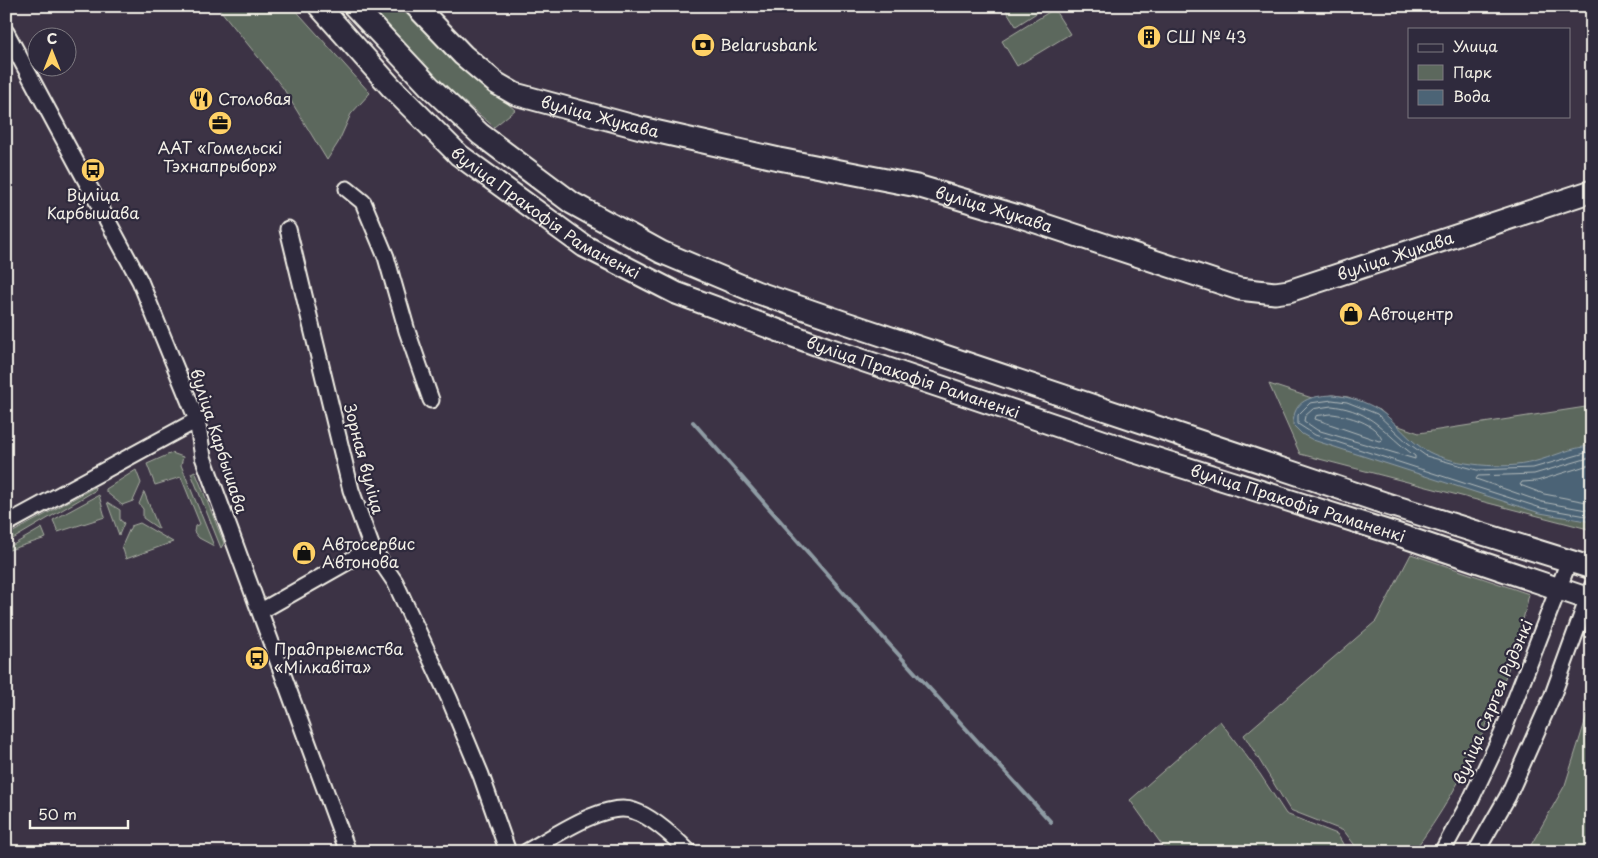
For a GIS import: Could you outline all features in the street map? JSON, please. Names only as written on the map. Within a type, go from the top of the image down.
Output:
[{"type":"street","name":"вуліца Пракофія Раманенкі","points":[[319,6],[392,88],[459,155],[584,246],[676,293],[826,348],[1132,451],[1396,534],[1559,590],[1590,595]]},
{"type":"street","name":"вуліца Пракофія Раманенкі","points":[[354,6],[429,86],[480,134],[572,203],[661,252],[765,295],[1141,423],[1592,568]]},
{"type":"street","name":"вуліца Жукава","points":[[416,6],[463,55],[496,82],[515,94],[642,128],[779,159],[917,186],[1018,216],[1239,289],[1274,293],[1289,291],[1592,191]]},
{"type":"street","name":"вуліца Карбышава","points":[[6,32],[140,281],[197,420],[203,457],[348,852]]},
{"type":"street","points":[[459,155],[456,143],[460,135],[472,131],[480,134]]},
{"type":"street","points":[[347,189],[363,202],[386,257],[407,331],[431,400]]},
{"type":"street","name":"Зорная вуліца","points":[[288,229],[351,490],[372,548],[395,582],[449,698],[481,775],[508,852]]},
{"type":"street","points":[[6,524],[197,420]]},
{"type":"street","points":[[1132,451],[1141,451],[1150,441],[1148,428],[1141,423]]},
{"type":"street","points":[[261,611],[372,548]]},
{"type":"street","name":"вуліца Сяргея Рудэнкі","points":[[1442,852],[1471,799],[1502,734],[1569,561]]},
{"type":"street","points":[[1476,852],[1508,796],[1552,697],[1590,595]]},
{"type":"street","points":[[526,852],[605,810],[634,810],[667,832],[689,852]]},
{"type":"green space","points":[[217,6],[292,6],[370,93],[351,114],[338,143],[327,160],[283,88]]},
{"type":"green space","points":[[371,6],[407,6],[466,68],[515,110],[494,127],[436,78]]},
{"type":"green space","points":[[1012,6],[1046,7],[1016,26],[1006,10]]},
{"type":"green space","points":[[1054,9],[1070,34],[1017,66],[1002,41]]},
{"type":"green space","points":[[1269,384],[1312,398],[1333,395],[1348,397],[1380,410],[1396,425],[1419,433],[1592,406],[1592,530],[1300,454]]},
{"type":"green space","points":[[172,453],[183,457],[181,465],[214,546],[199,538],[194,532],[195,526],[200,524],[181,477],[155,485],[147,464]]},
{"type":"green space","points":[[136,470],[141,483],[133,501],[122,505],[106,492],[106,489]]},
{"type":"green space","points":[[195,471],[224,543],[221,548],[191,473]]},
{"type":"green space","points":[[95,487],[96,490],[6,543],[6,536]]},
{"type":"green space","points":[[144,492],[159,529],[143,518],[143,509],[139,504]]},
{"type":"green space","points":[[99,495],[105,517],[58,532],[53,520]]},
{"type":"green space","points":[[107,502],[120,510],[120,520],[124,523],[119,535]]},
{"type":"green space","points":[[140,523],[173,542],[126,559],[122,546],[131,526]]},
{"type":"green space","points":[[42,528],[46,538],[6,551],[6,549]]},
{"type":"green space","points":[[1411,554],[1529,594],[1511,661],[1499,695],[1469,763],[1433,824],[1413,852],[1360,852],[1344,831],[1290,810],[1244,735],[1376,621]]},
{"type":"green space","points":[[1592,700],[1592,852],[1527,852],[1565,785]]},
{"type":"green space","points":[[1220,721],[1260,774],[1286,814],[1337,834],[1348,852],[1167,852],[1130,800]]},
{"type":"water","points":[[1333,395],[1357,400],[1374,407],[1422,448],[1439,456],[1466,463],[1508,466],[1540,460],[1577,448],[1592,446],[1592,522],[1540,513],[1313,440],[1302,434],[1293,425],[1296,410],[1304,401],[1310,398]]},
{"type":"waterway","points":[[693,422],[879,633],[1051,822]]},
{"type":"place","name":"СШ № 43","points":[[1149,37]]},
{"type":"place","name":"Belarusbank","points":[[703,45]]},
{"type":"place","name":"Столовая","points":[[201,99]]},
{"type":"place","name":"ААТ «Гомельскі Тэхнапрыбор»","points":[[220,123]]},
{"type":"place","name":"Вуліца Карбышава","points":[[93,170]]},
{"type":"place","name":"Автоцентр","points":[[1351,314]]},
{"type":"place","name":"Автосервис Автонова","points":[[304,553]]},
{"type":"place","name":"Прадпрыемства «Мілкавіта»","points":[[257,658]]}]
